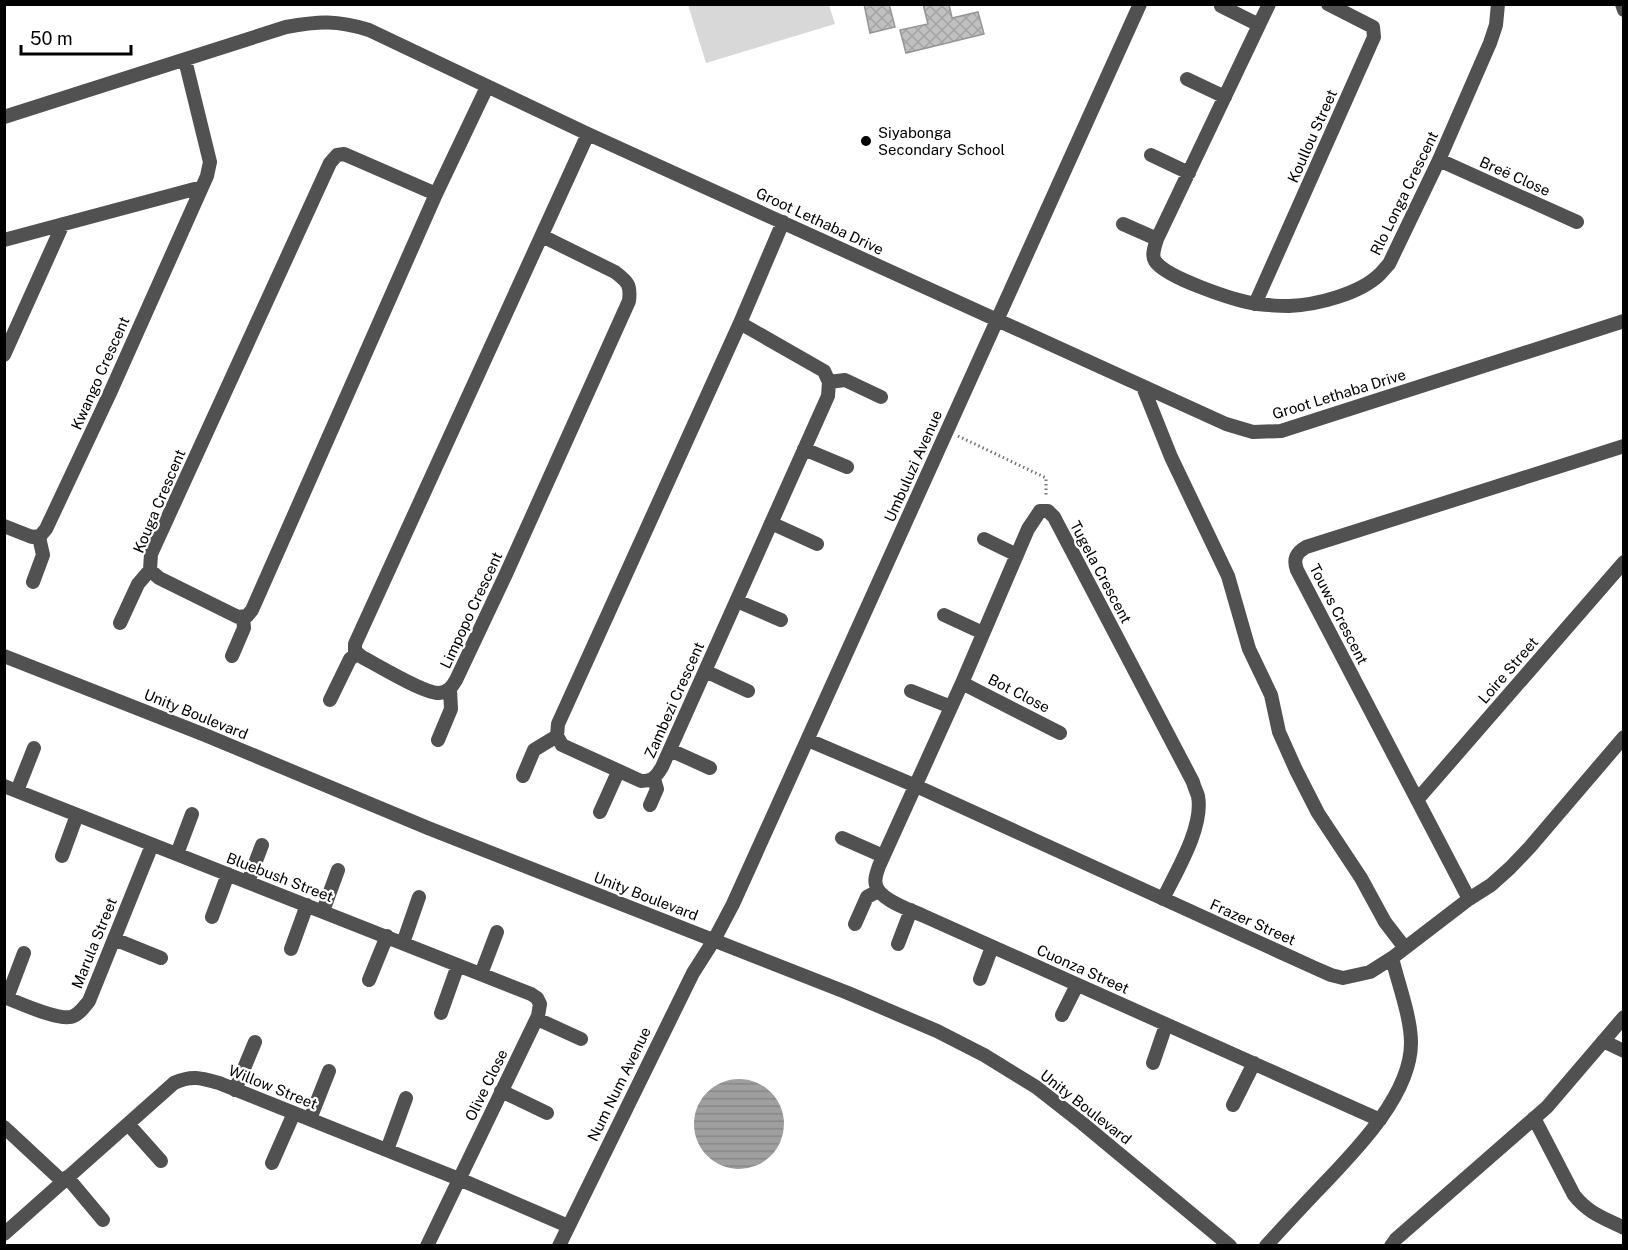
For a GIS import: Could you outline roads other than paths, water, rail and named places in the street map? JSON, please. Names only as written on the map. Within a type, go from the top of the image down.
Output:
[{"type":"street","name":"Umbuluzi Avenue","points":[[714,940],[733,904],[808,740],[1140,4]]},
{"type":"street","points":[[1123,224],[1157,239],[1269,4]]},
{"type":"street","name":"Koullou Street","points":[[1255,304],[1374,37],[1373,27],[1328,4]]},
{"type":"street","name":"Rlo Longa Crescent","points":[[1157,239],[1153,254],[1154,260],[1161,267],[1201,287],[1255,304],[1290,306],[1321,302],[1359,288],[1379,276],[1389,264],[1439,160],[1490,43],[1496,25],[1498,4]]},
{"type":"street","points":[[1622,4],[1623,10]]},
{"type":"street","points":[[1221,6],[1259,25]]},
{"type":"street","name":"Groot Lethaba Drive","points":[[4,117],[286,27],[337,22],[369,30],[588,134],[997,321],[1237,429],[1253,432],[1281,431],[1623,321]]},
{"type":"street","name":"Kwango Crescent","points":[[39,537],[50,522],[207,176],[210,162],[185,60]]},
{"type":"street","points":[[1187,79],[1225,97]]},
{"type":"street","points":[[232,656],[244,628],[243,617],[252,610],[436,194],[487,87]]},
{"type":"street","points":[[330,700],[350,659],[357,654],[355,644],[588,134]]},
{"type":"street","name":"Kouga Crescent","points":[[243,617],[234,615],[167,583],[153,574],[150,570],[152,554],[330,163],[337,155],[344,154],[436,194]]},
{"type":"street","points":[[1151,155],[1189,173]]},
{"type":"street","name":"Breë Close","points":[[1439,160],[1578,222]]},
{"type":"street","points":[[4,240],[202,187]]},
{"type":"street","points":[[523,776],[534,750],[557,736],[561,717],[740,323],[783,222]]},
{"type":"street","points":[[4,355],[63,224]]},
{"type":"street","name":"Limpopo Crescent","points":[[357,654],[429,691],[436,693],[450,689],[506,574],[629,301],[629,285],[615,272],[542,236]]},
{"type":"street","points":[[740,323],[824,371],[829,382],[845,380],[881,397]]},
{"type":"street","name":"Zambezi Crescent","points":[[557,736],[562,745],[567,748],[618,772],[641,781],[654,779],[670,750],[828,396],[829,382]]},
{"type":"street","points":[[1143,387],[1171,457],[1228,576],[1250,649],[1271,695],[1279,732],[1296,770],[1318,813],[1358,873],[1385,922],[1405,948]]},
{"type":"street","name":"Touws Crescent","points":[[1469,899],[1297,570],[1294,559],[1306,547],[1623,446]]},
{"type":"street","points":[[804,449],[847,467]]},
{"type":"street","name":"Tugela Crescent","points":[[1017,555],[1035,516],[1045,510],[1051,514],[1187,772],[1198,798],[1197,819],[1191,839],[1163,899]]},
{"type":"street","points":[[771,523],[817,544]]},
{"type":"street","points":[[4,526],[29,536],[39,537],[43,555],[33,582]]},
{"type":"street","points":[[855,924],[867,897],[878,891],[875,885],[876,875],[883,856],[1017,555],[984,539]]},
{"type":"street","name":"Loire Street","points":[[1417,800],[1623,562]]},
{"type":"street","points":[[120,623],[138,584],[150,570]]},
{"type":"street","points":[[737,601],[781,620]]},
{"type":"street","points":[[944,615],[983,633]]},
{"type":"street","name":"Unity Boulevard","points":[[4,656],[205,735],[428,828],[848,993],[937,1031],[984,1055],[1036,1087],[1230,1245]]},
{"type":"street","points":[[705,671],[748,690]]},
{"type":"street","name":"Bot Close","points":[[962,682],[1060,733]]},
{"type":"street","points":[[438,740],[451,709],[450,689]]},
{"type":"street","points":[[911,691],[951,707]]},
{"type":"street","name":"Frazer Street","points":[[808,740],[916,786],[1331,975],[1344,978],[1370,972],[1491,885],[1548,826],[1623,737]]},
{"type":"street","points":[[11,789],[34,748]]},
{"type":"street","points":[[670,750],[710,768]]},
{"type":"street","points":[[600,812],[618,772]]},
{"type":"street","points":[[650,806],[657,789],[654,779]]},
{"type":"street","name":"Bluebush Street","points":[[11,789],[531,994],[540,1004]]},
{"type":"street","points":[[177,854],[192,814]]},
{"type":"street","points":[[62,856],[77,815]]},
{"type":"street","points":[[843,838],[883,856]]},
{"type":"street","name":"Marula Street","points":[[6,997],[51,1014],[70,1017],[83,1008],[89,1000],[152,844]]},
{"type":"street","points":[[248,882],[262,845]]},
{"type":"street","points":[[323,911],[338,870]]},
{"type":"street","points":[[212,917],[228,874]]},
{"type":"street","name":"Cuonza Street","points":[[878,891],[886,898],[992,947],[1380,1120]]},
{"type":"street","points":[[403,943],[419,897]]},
{"type":"street","points":[[291,949],[308,905]]},
{"type":"street","points":[[898,944],[911,910]]},
{"type":"street","points":[[481,974],[497,932]]},
{"type":"street","points":[[369,980],[387,936]]},
{"type":"street","points":[[114,939],[161,958]]},
{"type":"street","name":"Num Num Avenue","points":[[559,1245],[693,973],[714,940]]},
{"type":"street","points":[[980,979],[992,947]]},
{"type":"street","points":[[6,997],[24,953]]},
{"type":"street","points":[[1266,1245],[1336,1171],[1380,1120],[1404,1075],[1411,1045],[1410,1027],[1392,958]]},
{"type":"street","points":[[441,1013],[458,965]]},
{"type":"street","points":[[1062,1016],[1077,984]]},
{"type":"street","name":"Olive Close","points":[[427,1245],[537,1019],[540,1004]]},
{"type":"street","points":[[1391,1245],[1547,1107],[1623,1017]]},
{"type":"street","points":[[537,1019],[581,1039]]},
{"type":"street","points":[[1153,1064],[1167,1025]]},
{"type":"street","points":[[1603,1041],[1623,1051]]},
{"type":"street","points":[[235,1090],[255,1042]]},
{"type":"street","points":[[1233,1105],[1254,1064]]},
{"type":"street","points":[[310,1119],[329,1071]]},
{"type":"street","name":"Willow Street","points":[[4,1235],[174,1083],[195,1077],[219,1083],[310,1119],[568,1226]]},
{"type":"street","points":[[501,1091],[547,1113]]},
{"type":"street","points":[[387,1150],[406,1098]]},
{"type":"street","points":[[272,1163],[294,1113]]},
{"type":"street","points":[[1534,1118],[1582,1206],[1623,1228]]},
{"type":"street","points":[[128,1124],[161,1161]]},
{"type":"street","points":[[4,1126],[65,1179],[103,1220]]},
{"type":"street","points":[[4,1235],[13,1245]]},
{"type":"place","name":"Siyabonga Secondary School","points":[[866,141]]}]
